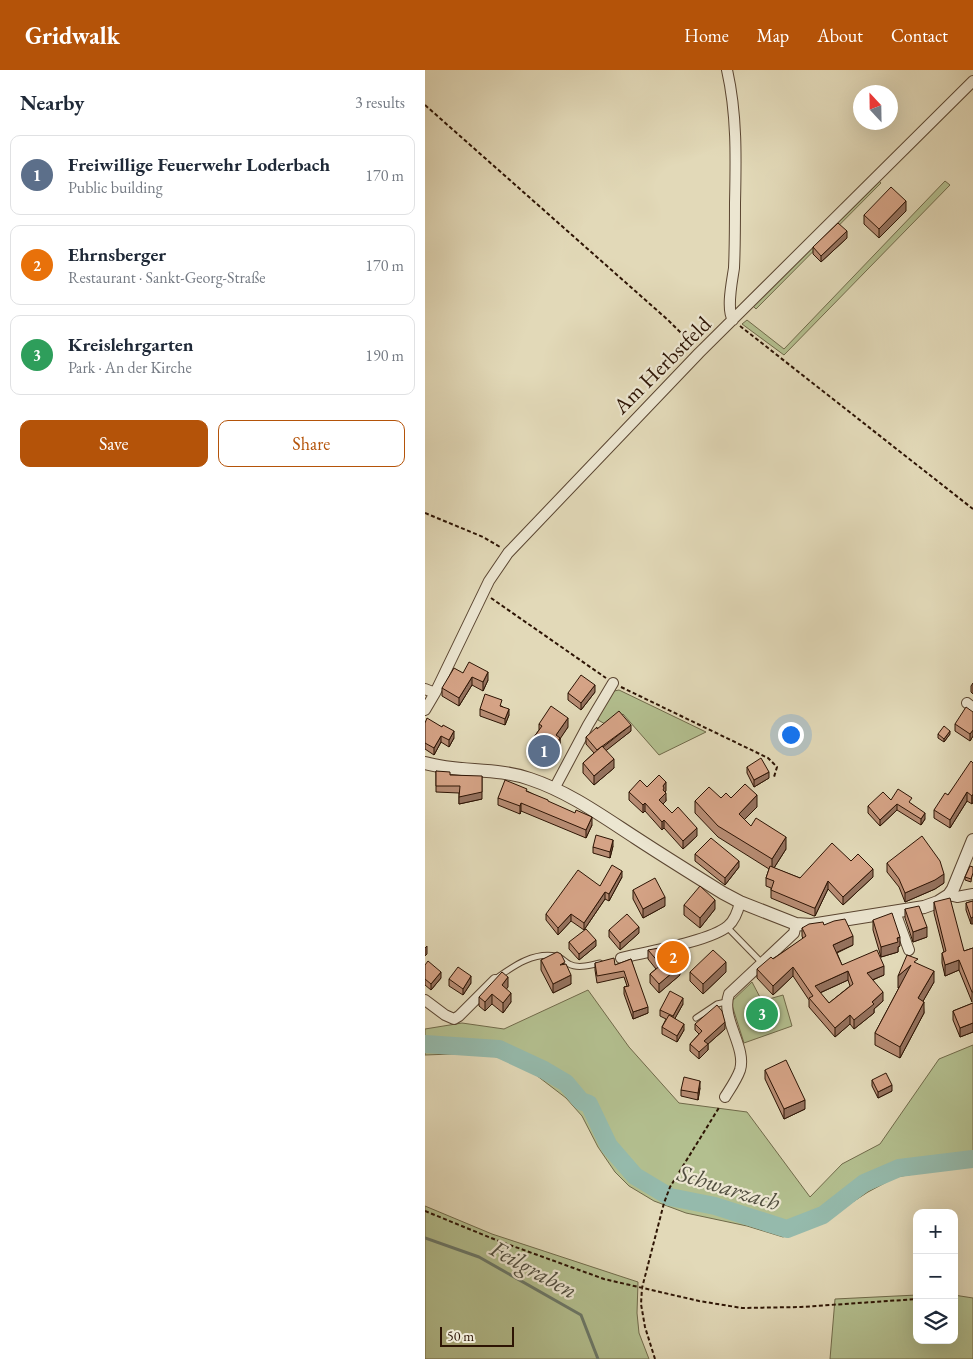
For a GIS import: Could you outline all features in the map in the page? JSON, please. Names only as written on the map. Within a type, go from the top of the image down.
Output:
[{"type":"street","points":[[727,70],[734,110],[736,144],[734,260],[729,307],[729,315],[733,320]]},
{"type":"street","name":"Am Herbstfeld","points":[[425,710],[430,691],[483,592],[508,553],[699,353],[973,81]]},
{"type":"street","points":[[554,789],[587,725],[613,683]]},
{"type":"street","points":[[425,763],[505,773],[529,779],[554,789],[572,797],[694,876],[740,902],[796,924],[826,924],[924,907],[938,902],[949,895],[973,840]]},
{"type":"street","points":[[949,895],[957,897],[973,894]]},
{"type":"street","points":[[617,959],[713,935],[727,927],[737,913],[740,902]]},
{"type":"street","points":[[895,912],[909,950]]},
{"type":"street","points":[[725,1097],[741,1069],[741,1060],[729,1016],[727,1002],[729,994],[794,932],[796,924]]},
{"type":"street","points":[[425,1000],[445,1015],[454,1019],[497,977]]},
{"type":"lane","points":[[727,927],[762,963]]},
{"type":"lane","points":[[497,977],[515,965],[539,955],[558,956],[571,966],[584,967],[603,962]]},
{"type":"lane","points":[[696,1018],[717,1004],[727,1002]]},
{"type":"path","points":[[425,105],[668,320],[691,342],[699,353]]},
{"type":"path","points":[[733,320],[973,509]]},
{"type":"path","points":[[425,513],[483,536],[508,553]]},
{"type":"path","points":[[483,592],[613,683],[768,758],[777,767],[774,778]]},
{"type":"path","points":[[655,1359],[645,1327],[641,1304],[642,1288],[664,1203],[670,1188],[725,1097]]},
{"type":"path","points":[[425,1211],[565,1266],[604,1279],[699,1301],[742,1308],[801,1307],[913,1300]]},
{"type":"green space","points":[[878,180],[881,183],[756,309],[753,306]]},
{"type":"green space","points":[[945,181],[950,185],[784,355],[742,324],[747,320],[784,349]]},
{"type":"green space","points":[[619,690],[706,732],[659,755],[623,714],[607,725],[598,720],[598,715],[614,691]]},
{"type":"green space","points":[[752,982],[762,1001],[783,995],[792,1026],[744,1043],[731,1002]]},
{"type":"green space","points":[[588,990],[629,1047],[679,1103],[747,1112],[810,1197],[842,1164],[880,1144],[939,1059],[973,1045],[973,1164],[896,1177],[868,1192],[822,1222],[783,1237],[747,1226],[686,1213],[654,1201],[629,1186],[615,1172],[598,1147],[582,1116],[566,1098],[536,1075],[511,1060],[478,1053],[425,1055],[425,1029],[462,1023],[504,1029]]},
{"type":"green space","points":[[425,1206],[492,1234],[638,1282],[637,1313],[639,1333],[649,1359],[425,1359]]},
{"type":"green space","points":[[913,1295],[913,1344],[958,1344],[958,1296],[973,1298],[973,1359],[830,1359],[835,1299]]},
{"type":"building","points":[[891,187],[906,201],[879,229],[864,215]]},
{"type":"building","points":[[838,223],[847,231],[821,256],[813,247]]},
{"type":"building","points":[[469,662],[488,672],[483,682],[472,677],[459,698],[442,688],[454,668],[463,673]]},
{"type":"building","points":[[581,675],[595,685],[581,703],[568,693]]},
{"type":"building","points":[[485,694],[502,700],[500,706],[509,709],[505,719],[480,709]]},
{"type":"building","points":[[551,706],[568,718],[556,735],[560,738],[547,757],[529,744],[542,726],[539,724]]},
{"type":"building","points":[[966,707],[973,712],[973,730],[970,734],[955,724]]},
{"type":"building","points":[[619,711],[631,725],[597,750],[586,737]]},
{"type":"building","points":[[427,718],[442,727],[443,725],[454,731],[449,740],[441,736],[434,748],[425,743],[425,723]]},
{"type":"building","points":[[944,726],[950,731],[944,739],[938,734]]},
{"type":"building","points":[[602,746],[614,759],[594,776],[583,763]]},
{"type":"building","points":[[761,758],[769,772],[754,780],[747,767]]},
{"type":"building","points":[[971,761],[973,763],[973,794],[972,796],[967,792],[950,820],[934,810],[945,793],[948,795]]},
{"type":"building","points":[[436,771],[450,772],[450,775],[482,776],[482,792],[459,797],[460,786],[436,786]]},
{"type":"building","points":[[659,775],[666,782],[663,790],[666,793],[659,800],[672,813],[678,807],[697,828],[683,841],[664,820],[662,822],[645,803],[643,805],[629,792],[640,780],[647,787]]},
{"type":"building","points":[[505,780],[575,813],[576,810],[592,817],[586,830],[521,803],[520,806],[498,798]]},
{"type":"building","points":[[745,784],[757,795],[739,814],[751,826],[756,818],[786,837],[772,859],[718,826],[695,801],[709,787],[721,798],[726,793],[731,798]]},
{"type":"building","points":[[898,789],[912,798],[909,802],[925,813],[921,819],[897,804],[880,820],[868,806],[883,792],[891,800]]},
{"type":"building","points":[[596,835],[613,840],[610,852],[593,847]]},
{"type":"building","points":[[922,836],[940,861],[944,874],[905,893],[899,879],[887,863]]},
{"type":"building","points":[[711,838],[739,861],[725,878],[695,854]]},
{"type":"building","points":[[832,843],[851,861],[858,854],[873,869],[843,897],[828,881],[815,908],[771,890],[774,881],[766,878],[770,866],[800,878]]},
{"type":"building","points":[[612,865],[622,871],[609,894],[605,892],[584,923],[571,914],[558,928],[546,914],[578,870],[600,886]]},
{"type":"building","points":[[970,866],[973,867],[971,879],[965,877]]},
{"type":"building","points":[[655,878],[665,897],[643,909],[633,890]]},
{"type":"building","points":[[700,886],[715,900],[700,918],[684,905]]},
{"type":"building","points":[[950,898],[964,951],[973,948],[973,992],[959,960],[945,965],[942,953],[946,951],[934,902]]},
{"type":"building","points":[[973,901],[973,917],[971,918],[966,903]]},
{"type":"building","points":[[919,906],[927,927],[913,932],[905,909]]},
{"type":"building","points":[[892,913],[900,937],[897,938],[898,942],[881,947],[873,920]]},
{"type":"building","points":[[627,914],[639,927],[620,943],[609,930]]},
{"type":"building","points":[[845,919],[853,936],[833,945],[842,965],[877,950],[884,966],[867,973],[883,992],[872,1002],[874,1004],[854,1020],[850,1015],[835,1028],[809,998],[813,996],[793,967],[773,986],[757,969],[771,957],[773,959],[806,936],[802,928],[809,924],[823,922],[824,925]],"holes":[[[848,971],[853,984],[829,1003],[815,986]]]},
{"type":"building","points":[[586,929],[596,940],[579,954],[569,942]]},
{"type":"building","points":[[659,948],[663,952],[666,950],[680,966],[659,984],[650,974],[661,965],[648,950]]},
{"type":"building","points":[[713,950],[726,962],[703,984],[690,972]]},
{"type":"building","points":[[557,952],[561,954],[565,962],[560,965],[566,964],[571,975],[553,984],[541,960]]},
{"type":"building","points":[[907,955],[918,959],[914,962],[934,971],[918,998],[924,1002],[900,1047],[875,1033],[911,965],[898,976]]},
{"type":"building","points":[[614,958],[615,965],[631,959],[648,1007],[633,1012],[624,987],[629,986],[624,971],[597,976],[595,963]]},
{"type":"building","points":[[428,961],[441,972],[431,984],[425,979],[425,965]]},
{"type":"building","points":[[458,967],[471,976],[463,989],[449,979]]},
{"type":"building","points":[[502,972],[508,977],[502,985],[511,993],[503,1003],[492,994],[485,1002],[479,997]]},
{"type":"building","points":[[670,991],[683,998],[673,1016],[660,1010]]},
{"type":"building","points":[[973,1003],[973,1023],[960,1028],[953,1011]]},
{"type":"building","points":[[717,1005],[722,1011],[725,1022],[704,1041],[708,1044],[699,1052],[690,1044],[702,1031],[695,1024]]},
{"type":"building","points":[[669,1015],[684,1024],[677,1036],[662,1027]]},
{"type":"building","points":[[786,1060],[805,1100],[784,1109],[765,1070]]},
{"type":"building","points":[[886,1073],[892,1085],[878,1092],[872,1080]]},
{"type":"building","points":[[684,1077],[700,1081],[698,1093],[681,1090]]},
{"type":"waterway","name":"Schwarzach","points":[[425,1044],[499,1049],[544,1070],[566,1083],[581,1101],[589,1104],[609,1146],[635,1176],[670,1197],[715,1206],[787,1229],[823,1215],[864,1183],[899,1168],[973,1159]]},
{"type":"waterway","name":"Feilgraben","points":[[425,1238],[479,1257],[581,1315],[598,1359]]},
{"type":"place","name":"Freiwillige Feuerwehr Loderbach","points":[[544,751]]},
{"type":"place","name":"Ehrnsberger","points":[[673,957]]},
{"type":"place","name":"Kreislehrgarten","points":[[762,1014]]}]
